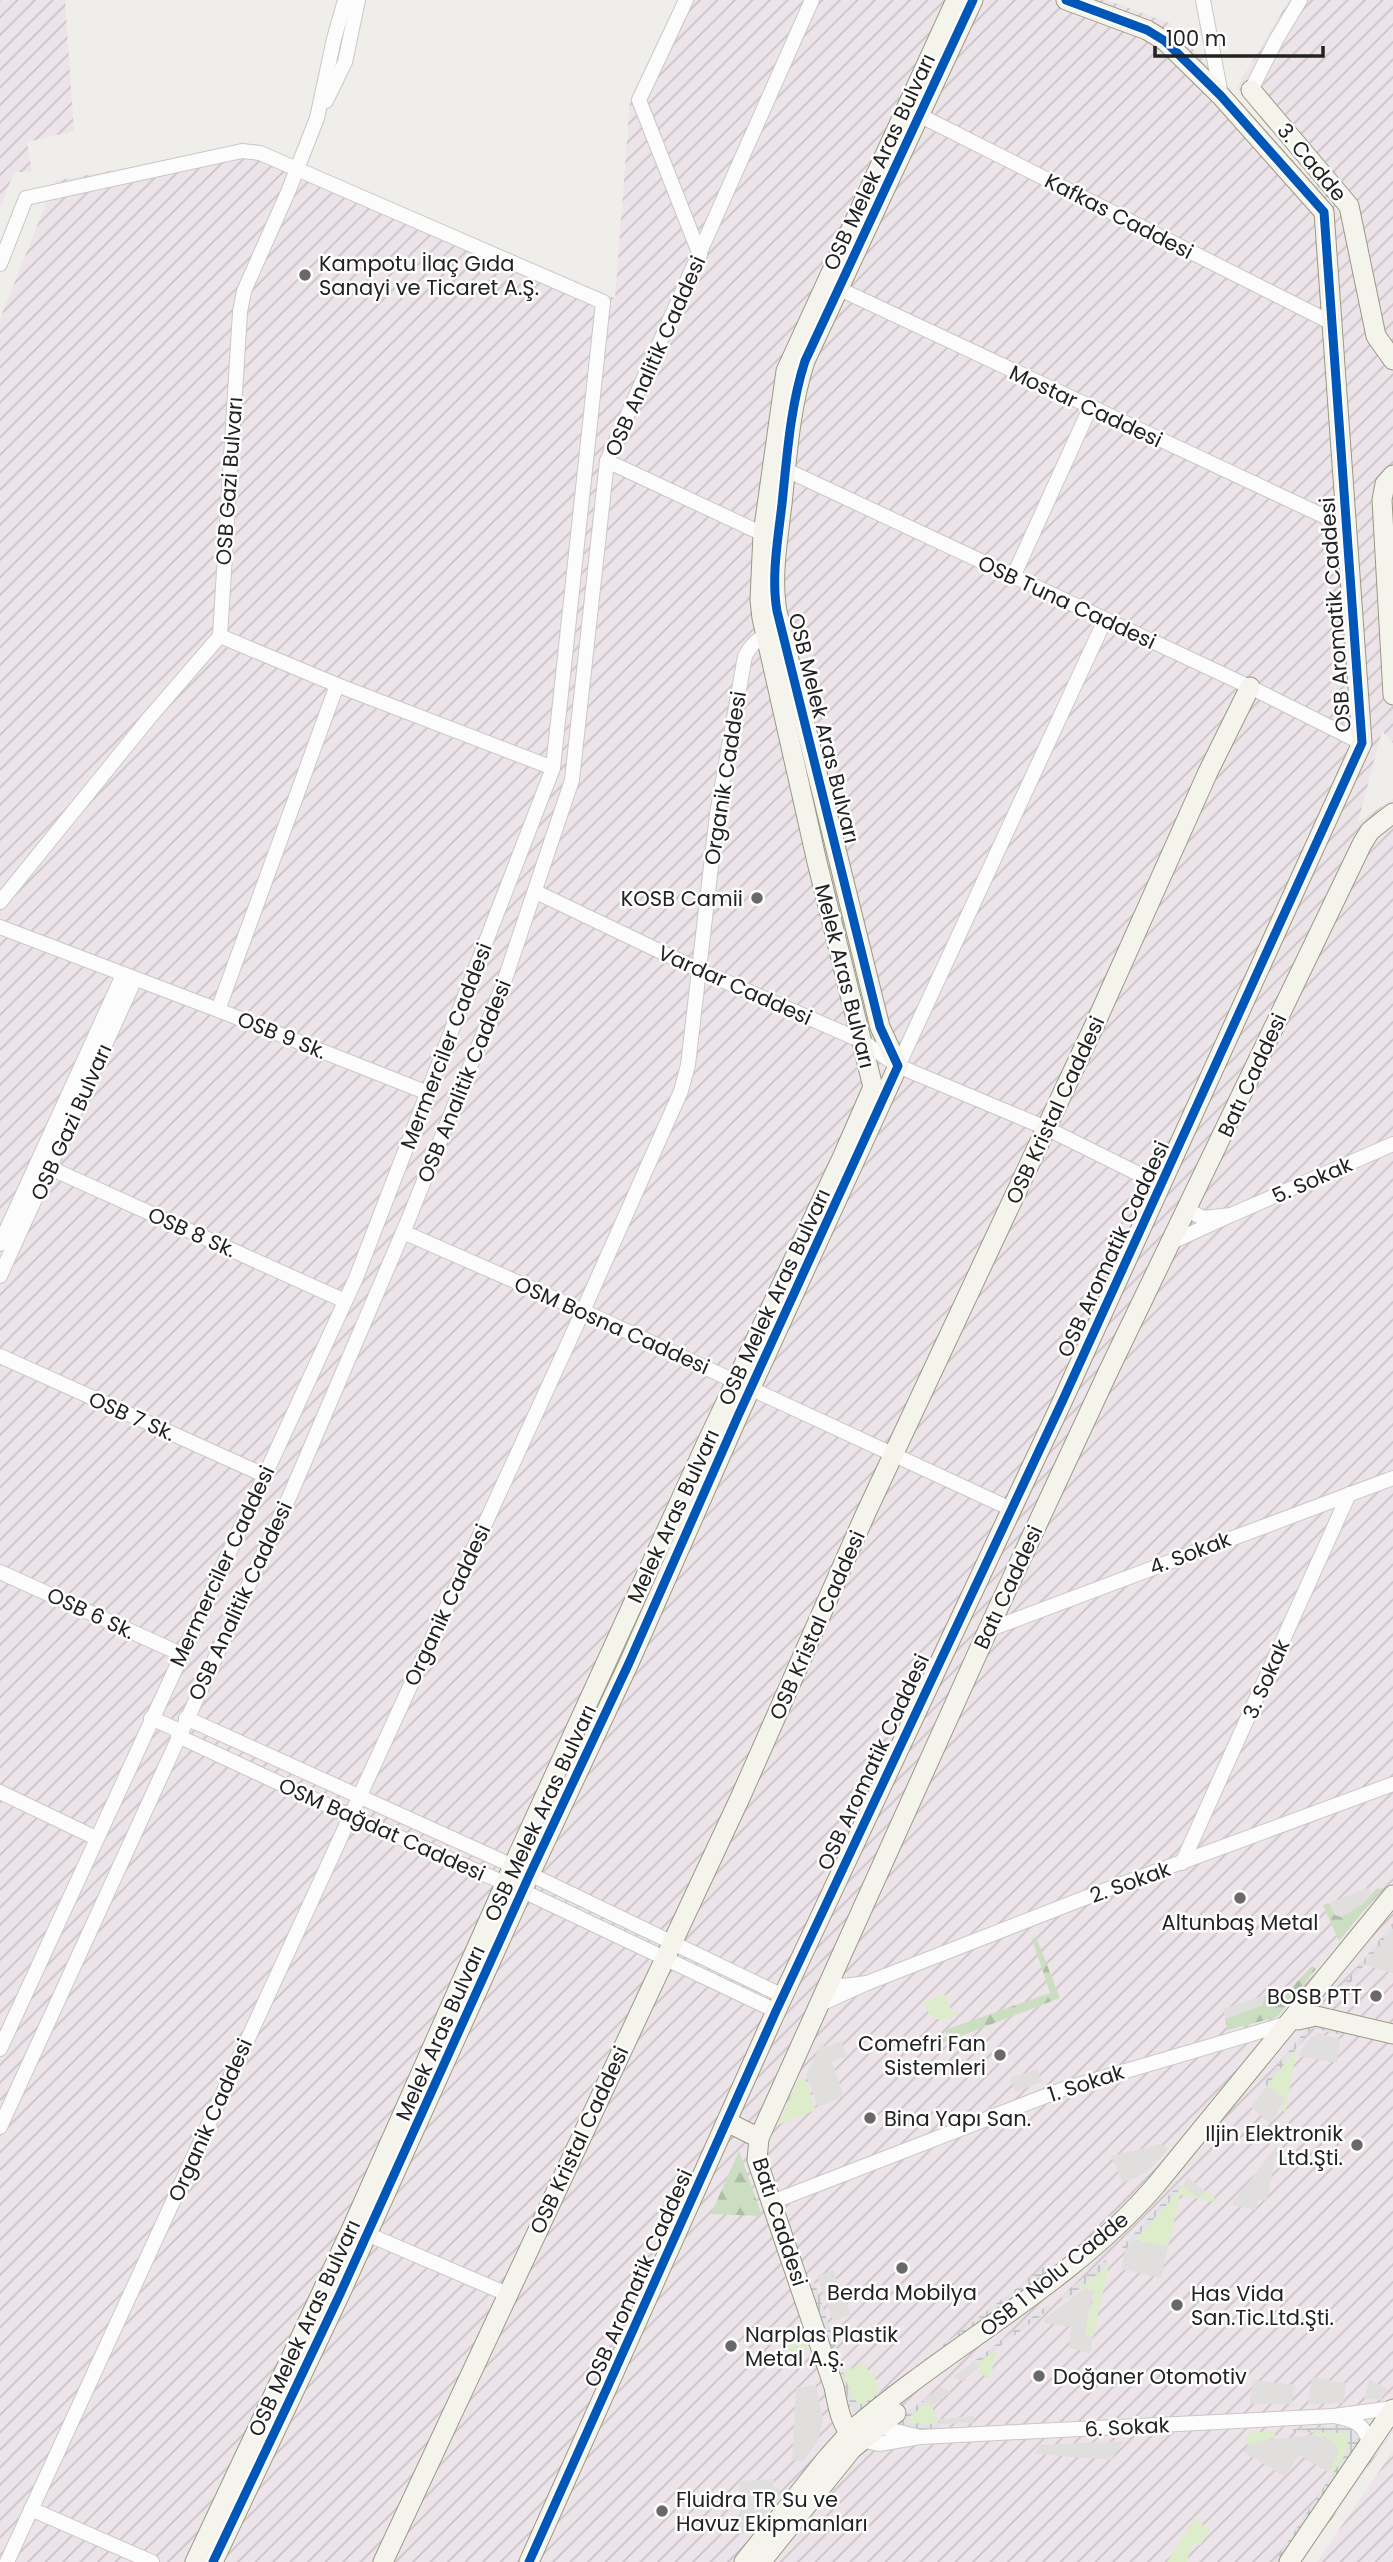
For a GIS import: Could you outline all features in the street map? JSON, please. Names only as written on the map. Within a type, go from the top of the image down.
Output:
[{"type":"street","name":"OSB Gazi Bulvarı","points":[[220,636],[240,312],[244,292],[317,118],[345,0]]},
{"type":"street","points":[[317,118],[345,62],[358,0]]},
{"type":"street","points":[[686,0],[639,100],[701,255]]},
{"type":"street","name":"OSB Analitik Caddesi","points":[[0,2127],[291,1493],[403,1232],[503,985],[572,780],[607,461],[701,255],[812,0]]},
{"type":"street","points":[[913,112],[956,0]]},
{"type":"street","name":"OSB Melek Aras Bulvarı","points":[[213,2562],[518,1879],[629,1663],[743,1385],[898,1066],[880,1027],[809,783],[774,633],[775,600],[770,536],[779,467],[802,370],[833,286],[913,112],[973,0]]},
{"type":"street","name":"OSB Aromatik Caddesi","points":[[529,2562],[780,2004],[1161,1185],[1362,743],[1324,212],[1221,96],[1165,41],[1147,30],[1066,0]]},
{"type":"street","points":[[1203,0],[1221,96]]},
{"type":"street","points":[[1251,90],[1300,0]]},
{"type":"street","name":"3. Cadde","points":[[1251,90],[1349,206],[1376,336],[1393,360]]},
{"type":"street","name":"Kafkas Caddesi","points":[[913,112],[1332,323]]},
{"type":"street","points":[[0,264],[26,198],[242,151],[260,153],[297,169]]},
{"type":"street","name":"Mermerciler Caddesi","points":[[0,2049],[345,1301],[553,768],[603,302],[297,169]]},
{"type":"street","name":"Mostar Caddesi","points":[[833,286],[1347,527]]},
{"type":"street","points":[[1013,577],[1090,408]]},
{"type":"street","points":[[607,461],[770,536]]},
{"type":"street","name":"OSB Tuna Caddesi","points":[[779,467],[1250,687],[1362,743]]},
{"type":"street","points":[[1393,475],[1385,484],[1382,500],[1393,695]]},
{"type":"street","points":[[898,1066],[1105,620]]},
{"type":"street","name":"Organik Caddesi","points":[[7,2562],[583,1311],[681,1091],[688,1065],[718,814],[745,656],[752,644],[774,633]]},
{"type":"street","points":[[0,902],[150,717],[220,636],[553,768]]},
{"type":"street","points":[[218,1010],[337,684]]},
{"type":"street","name":"OSB Kristal Caddesi","points":[[383,2562],[740,1798],[894,1454],[1208,772],[1250,687]]},
{"type":"street","name":"Melek Aras Bulvarı","points":[[743,1385],[873,1087],[809,783]]},
{"type":"street","name":"Batı Caddesi","points":[[862,2431],[834,2387],[757,2160],[760,2138],[988,1630],[1113,1361],[1366,837],[1393,813]]},
{"type":"street","name":"Vardar Caddesi","points":[[536,892],[699,970],[862,1041],[898,1066],[1046,1128],[1161,1185]]},
{"type":"street","points":[[0,927],[129,977]]},
{"type":"street","name":"OSB Gazi Bulvarı","points":[[0,1276],[5,1238],[45,1166],[129,977]]},
{"type":"street","name":"OSB 9 Sk.","points":[[129,977],[428,1093]]},
{"type":"street","name":"5. Sokak","points":[[1172,1242],[1393,1144]]},
{"type":"street","name":"OSB 8 Sk.","points":[[45,1166],[345,1301]]},
{"type":"street","name":"5. Sokak","points":[[1188,1210],[1203,1218],[1231,1215]]},
{"type":"street","name":"OSM Bosna Caddesi","points":[[403,1232],[583,1311],[1011,1509]]},
{"type":"street","name":"OSB 7 Sk.","points":[[0,1356],[264,1475]]},
{"type":"street","name":"4. Sokak","points":[[988,1630],[1393,1478]]},
{"type":"street","name":"3. Sokak","points":[[1182,1863],[1349,1494]]},
{"type":"street","name":"OSB 6 Sk.","points":[[0,1572],[181,1654]]},
{"type":"street","points":[[151,1718],[181,1728]]},
{"type":"street","name":"OSM Bağdat Caddesi","points":[[181,1728],[358,1797],[518,1879],[780,2004]]},
{"type":"street","name":"OSM Bağdat Caddesi","points":[[181,1728],[350,1816],[518,1879]]},
{"type":"street","name":"2. Sokak","points":[[818,2005],[867,1983],[1393,1784]]},
{"type":"street","points":[[0,1792],[96,1838]]},
{"type":"street","name":"OSB 1 Nolu Cadde","points":[[761,2562],[862,2431],[1051,2295],[1126,2235],[1160,2199],[1393,1895]]},
{"type":"street","name":"OSB 1 Nolu Cadde","points":[[744,2562],[862,2431],[1110,2234],[1156,2185],[1269,2047],[1299,2020],[1393,1915]]},
{"type":"street","name":"2. Sokak","points":[[829,1982],[842,1986],[867,1983]]},
{"type":"street","points":[[0,2012],[14,2018]]},
{"type":"street","points":[[1299,2020],[1393,2034]]},
{"type":"street","name":"1. Sokak","points":[[772,2202],[1055,2092],[1299,2020]]},
{"type":"street","points":[[1247,2036],[1269,2047]]},
{"type":"street","points":[[727,2122],[760,2138]]},
{"type":"street","points":[[195,2562],[360,2231],[507,2294]]},
{"type":"street","points":[[1289,2562],[1393,2408]]},
{"type":"street","name":"6. Sokak","points":[[862,2431],[879,2444],[920,2437],[1334,2416],[1393,2408]]},
{"type":"street","name":"6. Sokak","points":[[1334,2416],[1359,2423],[1370,2442]]},
{"type":"street","name":"6. Sokak","points":[[862,2431],[920,2437]]},
{"type":"street","points":[[32,2510],[152,2562]]},
{"type":"shaded area","points":[[0,0],[65,0],[74,131],[27,142],[32,172],[14,172],[0,208]]},
{"type":"shaded area","points":[[678,0],[1107,0],[1169,23],[1328,199],[1237,87],[1289,0],[1393,0],[1393,743],[1382,731],[1358,822],[1393,799],[1393,2432],[1302,2562],[0,2562],[0,319],[55,181],[256,144],[615,298],[630,101]]},
{"type":"shaded area","points":[[1370,1887],[1370,1896],[1361,1905],[1341,1917],[1335,1915],[1329,1903]]},
{"type":"shaded area","points":[[1393,1923],[1393,1928],[1348,1986],[1344,1984]]},
{"type":"shaded area","points":[[1393,1928],[1393,1973],[1364,1965]]},
{"type":"shaded area","points":[[1265,1995],[1262,2005],[1225,2019],[1223,2009]]},
{"type":"shaded area","points":[[1311,2023],[1342,2030],[1342,2035],[1312,2028],[1267,2086],[1263,2084]]},
{"type":"shaded area","points":[[1317,2033],[1340,2039],[1337,2063],[1298,2056],[1311,2036],[1316,2037]]},
{"type":"shaded area","points":[[841,2041],[847,2056],[832,2062],[844,2096],[818,2107],[806,2075],[821,2044],[827,2047]]},
{"type":"shaded area","points":[[1037,2069],[1042,2082],[1015,2092],[1010,2078]]},
{"type":"shaded area","points":[[1267,2086],[1285,2100],[1270,2124],[1251,2107]]},
{"type":"shaded area","points":[[1161,2144],[1168,2149],[1146,2173],[1123,2183],[1111,2156]]},
{"type":"shaded area","points":[[1278,2144],[1267,2201],[1258,2199],[1256,2210],[1231,2205]]},
{"type":"shaded area","points":[[1188,2177],[1205,2191],[1200,2198],[1182,2186]]},
{"type":"shaded area","points":[[1179,2184],[1182,2186],[1172,2199],[1125,2250],[1122,2247]]},
{"type":"shaded area","points":[[1135,2240],[1168,2247],[1161,2278],[1121,2269],[1125,2250]]},
{"type":"shaded area","points":[[1105,2260],[1109,2264],[1064,2301],[1061,2296]]},
{"type":"shaded area","points":[[1045,2266],[1049,2272],[908,2379],[903,2376]]},
{"type":"shaded area","points":[[833,2270],[851,2315],[833,2321],[817,2276]]},
{"type":"shaded area","points":[[814,2281],[840,2357],[835,2359],[809,2284]]},
{"type":"shaded area","points":[[1087,2289],[1094,2292],[1084,2334],[1093,2337],[1090,2353],[1069,2348],[1071,2327],[1045,2323],[1044,2319]]},
{"type":"shaded area","points":[[1049,2304],[1051,2308],[976,2364],[973,2362]]},
{"type":"shaded area","points":[[973,2362],[981,2366],[962,2381],[953,2377]]},
{"type":"shaded area","points":[[843,2372],[852,2397],[859,2404],[891,2385],[893,2389],[860,2412],[853,2412],[839,2374]]},
{"type":"shaded area","points":[[1312,2377],[1346,2383],[1343,2403],[1308,2404]]},
{"type":"shaded area","points":[[1369,2379],[1387,2389],[1381,2400],[1364,2399]]},
{"type":"shaded area","points":[[1253,2380],[1296,2385],[1291,2404],[1249,2404]]},
{"type":"shaded area","points":[[816,2385],[823,2419],[818,2441],[803,2462],[792,2459],[796,2388]]},
{"type":"shaded area","points":[[941,2387],[951,2392],[932,2406],[922,2401]]},
{"type":"shaded area","points":[[922,2401],[927,2404],[909,2417],[909,2423],[939,2424],[941,2428],[911,2430],[902,2426],[902,2416]]},
{"type":"shaded area","points":[[974,2416],[973,2423],[939,2424],[939,2419]]},
{"type":"shaded area","points":[[1349,2426],[1357,2432],[1358,2445],[1281,2561],[1275,2561],[1346,2453],[1349,2433],[1293,2432],[1293,2429]]},
{"type":"shaded area","points":[[1314,2435],[1331,2440],[1338,2448],[1338,2455],[1328,2472],[1299,2455],[1285,2477],[1244,2452],[1248,2445],[1262,2440]]},
{"type":"shaded area","points":[[1124,2441],[1111,2460],[1035,2454],[1040,2445]]},
{"type":"shaded area","points":[[1393,2451],[1393,2562],[1317,2562]]},
{"type":"shaded area","points":[[774,2479],[774,2487],[779,2488],[779,2498],[750,2534],[740,2534],[739,2481]]},
{"type":"green space","points":[[1382,1888],[1339,1941],[1323,1905],[1329,1903],[1335,1915],[1341,1917],[1361,1905],[1376,1889]]},
{"type":"green space","points":[[1036,1937],[1060,1998],[924,2050],[922,2046],[947,2036],[945,2030],[1050,1993],[1032,1939]]},
{"type":"green space","points":[[1312,1966],[1316,1969],[1277,2017],[1228,2030],[1225,2019],[1262,2005],[1265,1995],[1292,1987]]},
{"type":"green space","points":[[945,1994],[952,2012],[958,2011],[959,2014],[937,2019],[930,2014],[923,2002]]},
{"type":"green space","points":[[1297,2049],[1285,2113],[1281,2108],[1285,2100],[1267,2086]]},
{"type":"green space","points":[[805,2079],[816,2110],[778,2125],[798,2080]]},
{"type":"green space","points":[[739,2151],[762,2216],[711,2214]]},
{"type":"green space","points":[[1182,2186],[1200,2197],[1205,2191],[1220,2203],[1180,2195],[1168,2247],[1135,2240]]},
{"type":"green space","points":[[1109,2264],[1093,2337],[1084,2335],[1094,2296],[1087,2289],[1081,2291],[1079,2288]]},
{"type":"green space","points":[[788,2339],[804,2339],[808,2349],[789,2353]]},
{"type":"green space","points":[[997,2349],[990,2378],[979,2373],[981,2366],[976,2364]]},
{"type":"green space","points":[[865,2363],[869,2374],[874,2372],[879,2393],[861,2405],[852,2397],[843,2372]]},
{"type":"green space","points":[[927,2404],[932,2406],[939,2424],[909,2423],[908,2417]]},
{"type":"green space","points":[[1313,2431],[1349,2432],[1346,2453],[1333,2474],[1328,2472],[1338,2455],[1324,2436],[1314,2435]]},
{"type":"green space","points":[[1251,2432],[1274,2432],[1276,2437],[1248,2445],[1245,2442]]},
{"type":"green space","points":[[1194,2519],[1210,2530],[1200,2545],[1191,2547],[1187,2562],[1167,2562]]},
{"type":"cycle path","points":[[213,2562],[340,2294],[530,1874],[629,1663],[898,1066],[880,1027],[777,611],[776,558],[790,432],[805,361],[973,0]]},
{"type":"cycle path","points":[[529,2562],[776,2011],[1062,1402],[1362,743],[1324,212],[1221,96],[1165,41],[1147,30],[1066,0]]},
{"type":"place","name":"Kampotu İlaç Gıda Sanayi ve Ticaret A.Ş.","points":[[305,275]]},
{"type":"place","name":"KOSB Camii","points":[[757,898]]},
{"type":"place","name":"Altunbaş Metal","points":[[1240,1898]]},
{"type":"place","name":"BOSB PTT","points":[[1376,1996]]},
{"type":"place","name":"Comefri Fan Sistemleri","points":[[1000,2055]]},
{"type":"place","name":"Bina Yapı San.","points":[[870,2118]]},
{"type":"place","name":"Iljin Elektronik Ltd.Şti.","points":[[1357,2145]]},
{"type":"place","name":"Berda Mobilya","points":[[902,2268]]},
{"type":"place","name":"Has Vida San.Tic.Ltd.Şti.","points":[[1177,2305]]},
{"type":"place","name":"Narplas Plastik Metal A.Ş.","points":[[731,2346]]},
{"type":"place","name":"Doğaner Otomotiv","points":[[1039,2376]]},
{"type":"place","name":"Fluidra TR Su ve Havuz Ekipmanları","points":[[662,2511]]}]
